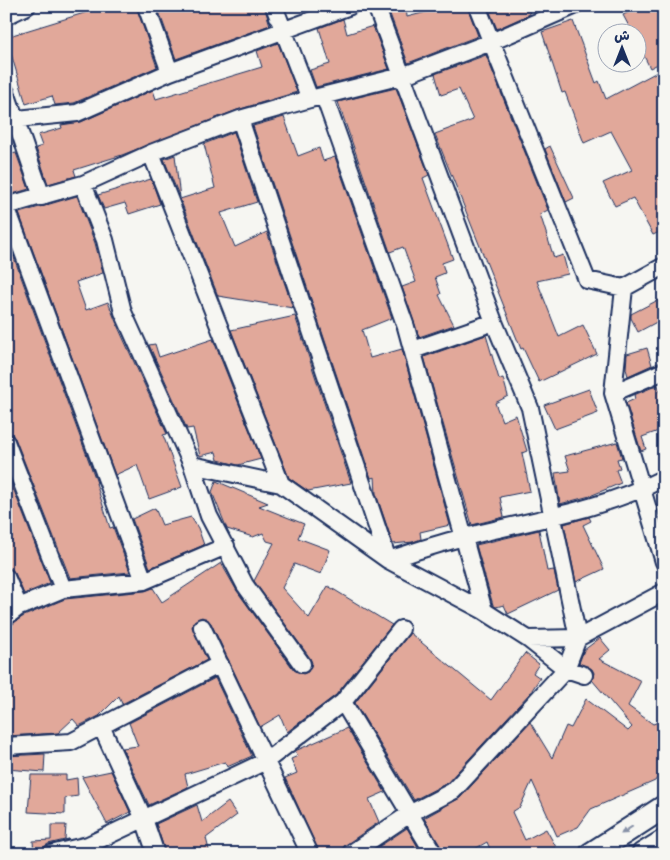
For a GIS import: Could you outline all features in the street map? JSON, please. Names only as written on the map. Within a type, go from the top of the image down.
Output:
[{"type":"main road","points":[[591,854],[664,807]]},
{"type":"main road","points":[[644,854],[664,841]]},
{"type":"street","points":[[6,16],[27,6]]},
{"type":"street","points":[[146,6],[170,72]]},
{"type":"street","points":[[274,6],[317,97],[413,350],[484,612]]},
{"type":"street","points":[[11,121],[77,112],[170,72],[350,6]]},
{"type":"street","points":[[350,854],[410,813],[454,791],[566,668],[578,638],[530,408],[494,322],[376,6]]},
{"type":"street","points":[[477,6],[587,280],[624,288],[664,266]]},
{"type":"street","points":[[144,581],[6,206],[83,184],[151,153],[240,119],[317,97],[402,76],[491,42],[574,6]]},
{"type":"street","points":[[6,92],[11,121],[42,197]]},
{"type":"street","points":[[240,119],[388,560]]},
{"type":"street","points":[[151,153],[281,484]]},
{"type":"street","points":[[83,184],[105,240],[123,312],[192,465],[209,516],[245,585],[302,664]]},
{"type":"street","points":[[624,288],[613,393],[664,562]]},
{"type":"street","points":[[413,350],[494,322]]},
{"type":"street","points":[[613,393],[664,371]]},
{"type":"street","points":[[6,442],[63,589]]},
{"type":"street","points":[[192,465],[281,484],[388,560],[484,612],[528,639],[566,668],[584,675]]},
{"type":"street","points":[[388,560],[464,537],[553,517],[642,489],[664,478]]},
{"type":"street","points":[[6,577],[13,612],[63,589],[144,581],[226,546]]},
{"type":"street","points":[[528,639],[578,638],[664,592]]},
{"type":"street","points":[[202,626],[310,854]]},
{"type":"street","points":[[51,854],[88,845],[266,761],[344,702],[402,629]]},
{"type":"street","points":[[6,746],[71,742],[170,688],[220,664]]},
{"type":"street","points":[[344,702],[434,854]]},
{"type":"street","points":[[101,726],[144,820],[156,854]]},
{"type":"building","points":[[107,6],[136,6],[157,67],[74,103],[55,105],[52,96],[26,104],[6,37]]},
{"type":"building","points":[[157,6],[264,6],[270,25],[176,59]]},
{"type":"building","points":[[387,6],[406,6],[407,17],[438,9],[437,6],[467,6],[478,36],[408,63]]},
{"type":"building","points":[[505,6],[527,6],[530,14],[497,29],[490,12]]},
{"type":"building","points":[[641,6],[664,6],[664,61],[650,68],[648,64],[648,22],[627,22],[623,15]]},
{"type":"building","points":[[343,19],[347,34],[373,26],[389,69],[316,87],[310,70],[330,64],[319,28]]},
{"type":"building","points":[[573,21],[596,83],[599,81],[606,99],[657,72],[664,86],[664,230],[653,235],[633,198],[615,206],[603,183],[632,170],[611,131],[584,143],[565,92],[562,93],[542,32]]},
{"type":"building","points":[[278,43],[297,92],[237,110],[122,155],[74,170],[76,176],[48,184],[36,148],[42,146],[38,135],[62,128],[61,125],[81,122],[153,90],[156,99],[262,67],[257,51]]},
{"type":"building","points":[[486,55],[548,210],[540,214],[554,258],[563,255],[568,274],[537,281],[559,337],[583,325],[597,354],[539,382],[523,348],[521,349],[435,134],[473,120],[459,89],[441,95],[435,74]]},
{"type":"building","points":[[396,88],[429,175],[423,178],[453,259],[442,263],[445,273],[435,277],[441,294],[439,295],[454,325],[419,337],[402,287],[416,282],[403,247],[390,252],[338,102]]},
{"type":"building","points":[[284,117],[298,156],[319,148],[323,161],[335,157],[392,318],[362,330],[370,358],[402,349],[450,525],[420,532],[421,539],[413,542],[393,544],[376,494],[375,477],[371,478],[253,126]]},
{"type":"building","points":[[234,132],[257,202],[221,213],[235,247],[267,232],[293,308],[218,296],[180,199],[215,188],[204,144]]},
{"type":"building","points":[[550,146],[574,198],[566,202],[545,149]]},
{"type":"building","points":[[16,153],[29,189],[6,196],[6,155]]},
{"type":"building","points":[[175,155],[180,198],[164,159]]},
{"type":"building","points":[[151,179],[160,204],[129,214],[125,203],[104,209],[98,195]]},
{"type":"building","points":[[77,196],[95,243],[103,273],[76,282],[86,310],[108,302],[167,434],[163,435],[182,487],[149,499],[137,465],[115,475],[19,213]]},
{"type":"building","points":[[6,236],[97,483],[110,528],[113,527],[130,572],[70,578],[15,438],[6,432]]},
{"type":"building","points":[[664,297],[664,318],[638,332],[631,314]]},
{"type":"building","points":[[295,316],[351,483],[308,491],[289,478],[231,330]]},
{"type":"building","points":[[486,335],[499,379],[503,378],[508,396],[495,403],[502,421],[516,415],[527,451],[522,453],[530,491],[500,497],[504,517],[472,525],[424,357]]},
{"type":"building","points":[[213,339],[261,459],[238,465],[218,460],[216,452],[200,456],[193,428],[187,429],[149,345],[155,344],[159,357]]},
{"type":"building","points":[[647,348],[652,365],[628,376],[626,369],[627,354]]},
{"type":"building","points":[[658,385],[660,392],[664,390],[664,410],[659,412],[664,429],[642,437],[646,449],[641,451],[626,403],[635,399],[634,395]]},
{"type":"building","points":[[589,389],[598,413],[555,429],[544,405]]},
{"type":"building","points":[[617,442],[622,458],[617,459],[620,468],[616,470],[621,483],[590,496],[560,504],[555,473],[570,471],[565,456]]},
{"type":"building","points":[[6,470],[50,583],[24,594],[15,573],[6,567]]},
{"type":"building","points":[[216,481],[268,503],[259,506],[304,524],[298,538],[330,550],[321,574],[294,564],[282,588],[309,618],[328,586],[392,625],[336,695],[287,732],[280,715],[260,727],[211,623],[202,617],[194,621],[192,627],[207,660],[122,704],[119,696],[99,716],[79,726],[73,719],[58,733],[6,736],[6,627],[24,616],[65,599],[145,591],[153,588],[162,602],[221,563],[237,591],[294,670],[303,674],[308,672],[312,663],[310,658],[254,581],[274,543],[267,541],[263,533],[253,537],[227,529],[212,492]]},
{"type":"building","points":[[155,508],[162,525],[191,517],[198,528],[204,545],[150,568],[132,519]]},
{"type":"building","points":[[589,517],[591,521],[583,525],[604,569],[576,582],[564,524]]},
{"type":"building","points":[[539,530],[547,571],[554,570],[558,590],[508,614],[504,605],[496,607],[493,605],[476,545]]},
{"type":"building","points":[[410,633],[491,700],[525,653],[539,664],[533,673],[540,678],[530,693],[447,783],[414,800],[355,703]]},
{"type":"building","points":[[600,638],[610,650],[599,659],[641,681],[628,706],[653,724],[664,720],[664,768],[655,781],[591,809],[578,827],[557,836],[532,781],[520,807],[512,812],[525,840],[546,829],[556,847],[544,854],[492,854],[487,842],[466,854],[444,854],[424,818],[460,798],[530,722],[552,758],[566,726],[571,728],[586,699],[628,731],[632,727],[592,680],[594,673],[592,669],[579,663],[584,650]]},
{"type":"building","points":[[215,678],[252,756],[227,767],[225,762],[185,774],[188,787],[149,805],[122,748],[138,746],[129,723]]},
{"type":"building","points":[[347,728],[385,792],[369,799],[379,822],[344,846],[340,854],[320,854],[285,778],[297,773],[291,759],[298,756],[295,751]]},
{"type":"building","points":[[45,754],[44,772],[6,769],[6,756]]},
{"type":"building","points":[[111,771],[130,812],[107,824],[82,777]]},
{"type":"building","points":[[31,775],[66,775],[66,780],[77,778],[78,796],[65,798],[65,814],[28,812]]},
{"type":"building","points":[[228,802],[237,815],[206,838],[210,854],[166,854],[156,824],[197,805],[202,822]]},
{"type":"building","points":[[51,825],[66,825],[65,840],[48,844],[44,847],[41,854],[34,854],[33,841],[51,840]]},
{"type":"building","points":[[407,828],[422,854],[368,854]]}]
